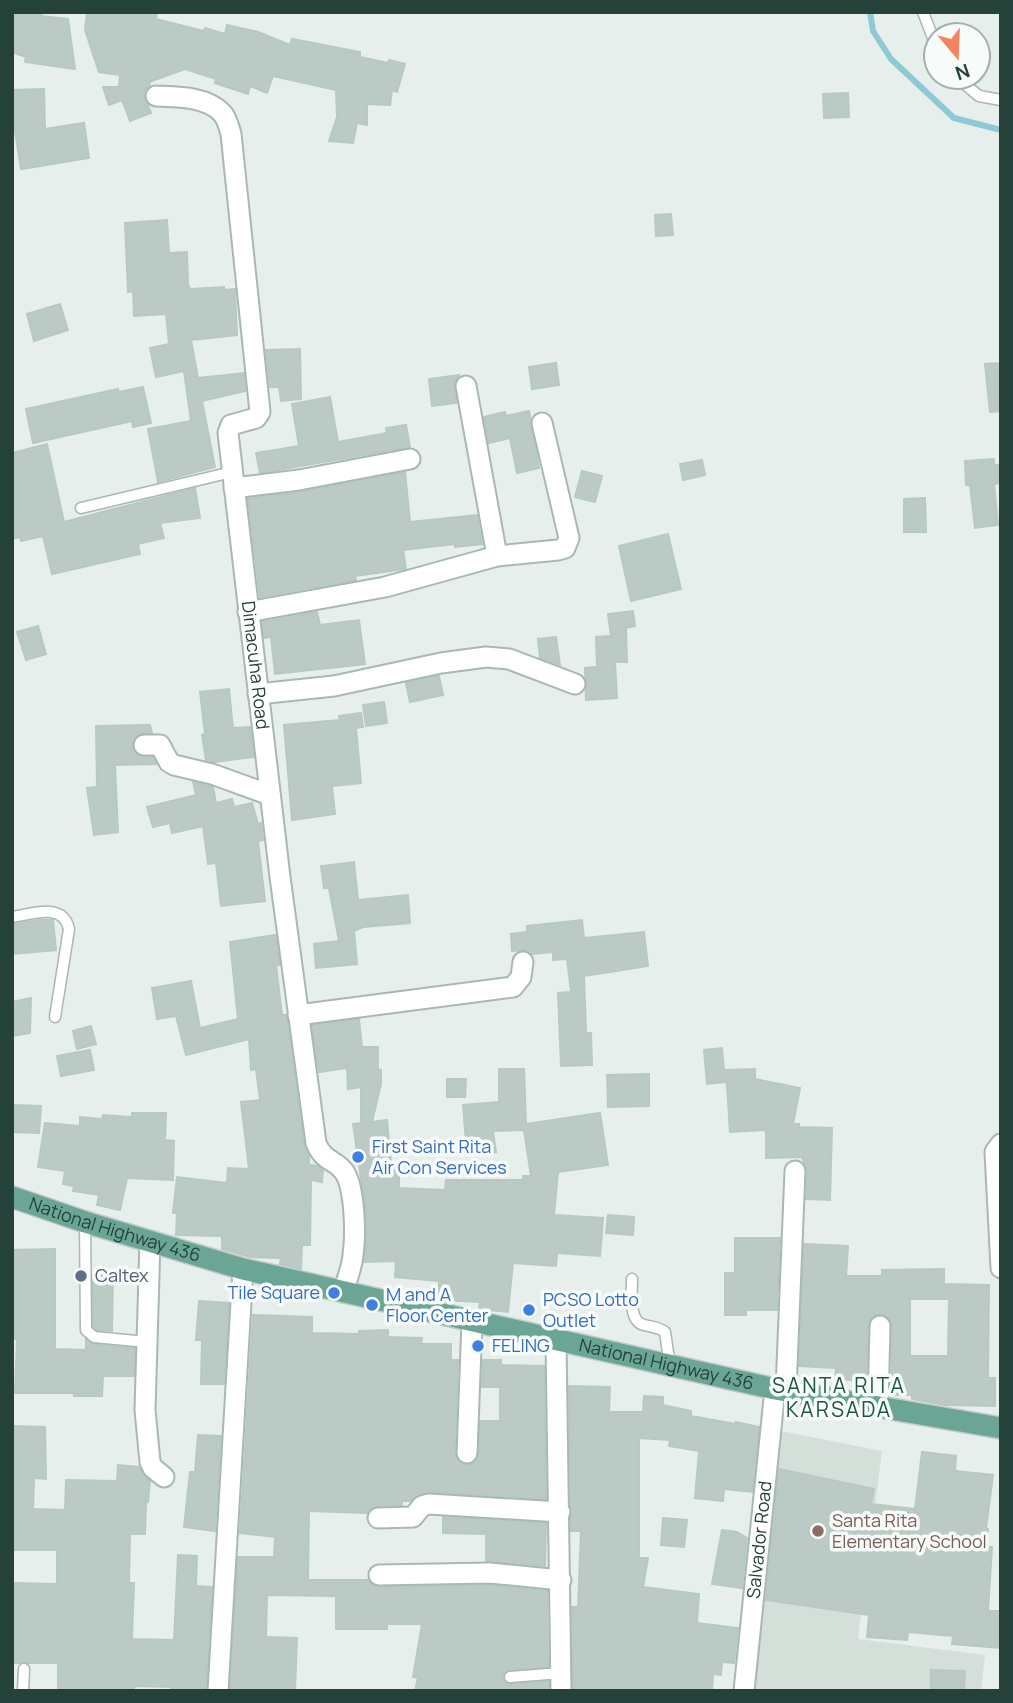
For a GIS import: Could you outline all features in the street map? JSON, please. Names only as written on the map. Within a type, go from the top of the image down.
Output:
[{"type":"main road","name":"National Highway 436","points":[[12,1197],[85,1222],[243,1269],[670,1366],[780,1389],[1001,1428]]},
{"type":"street","name":"Dimacuha Road","points":[[156,96],[189,98],[211,105],[225,117],[231,134],[260,407],[256,418],[231,425],[229,429],[233,480],[270,794],[316,1143],[321,1155],[340,1167],[345,1174],[351,1193],[354,1254],[343,1292]]},
{"type":"street","points":[[466,386],[497,556]]},
{"type":"street","points":[[248,612],[385,587],[497,556],[558,550],[569,543],[542,423]]},
{"type":"street","points":[[233,480],[299,480],[410,459]]},
{"type":"street","points":[[258,694],[334,686],[440,663],[486,657],[509,659],[575,684]]},
{"type":"street","points":[[144,745],[160,745],[169,762],[174,765],[212,774],[270,794]]},
{"type":"street","points":[[298,1015],[513,987],[521,977],[523,962]]},
{"type":"street","points":[[1001,1144],[995,1152],[1001,1268]]},
{"type":"street","name":"Salvador Road","points":[[744,1691],[780,1389],[795,1171]]},
{"type":"street","points":[[150,1241],[145,1410],[148,1455],[153,1468],[164,1477]]},
{"type":"street","points":[[218,1691],[243,1269]]},
{"type":"street","points":[[467,1452],[472,1321]]},
{"type":"street","points":[[878,1405],[880,1326]]},
{"type":"street","points":[[556,1340],[561,1682]]},
{"type":"street","points":[[378,1518],[412,1517],[422,1506],[429,1504],[560,1512]]},
{"type":"street","points":[[379,1575],[490,1573],[561,1580]]},
{"type":"lane","points":[[973,91],[979,96],[1001,100]]},
{"type":"lane","points":[[81,508],[233,480]]},
{"type":"lane","points":[[12,917],[52,912],[67,919],[69,929],[55,1017]]},
{"type":"lane","points":[[85,1222],[86,1330],[94,1336],[147,1342]]},
{"type":"lane","points":[[632,1279],[635,1319],[640,1324],[664,1330],[670,1366]]},
{"type":"lane","points":[[23,1691],[24,1669]]},
{"type":"lane","points":[[510,1677],[561,1682]]},
{"type":"shaded area","name":"Santa Rita Elementary School","points":[[776,1430],[882,1451],[858,1639],[985,1655],[981,1691],[741,1691]]},
{"type":"building","points":[[12,12],[42,12],[41,16],[68,19],[75,69],[25,62],[26,57],[12,52]]},
{"type":"building","points":[[87,12],[157,12],[156,19],[204,31],[205,28],[225,34],[227,25],[258,32],[290,45],[292,39],[360,52],[360,57],[405,64],[397,92],[392,90],[390,105],[367,104],[367,125],[357,123],[353,143],[329,141],[337,117],[336,90],[273,76],[267,93],[250,86],[248,94],[215,83],[216,79],[185,69],[149,82],[150,86],[144,96],[151,113],[130,121],[122,100],[109,105],[103,87],[119,87],[120,75],[99,72],[85,30]]},
{"type":"building","points":[[44,89],[45,129],[84,123],[89,158],[21,169],[12,112],[12,90]]},
{"type":"building","points":[[848,93],[849,117],[824,118],[823,94]]},
{"type":"building","points":[[671,214],[673,235],[656,236],[655,215]]},
{"type":"building","points":[[167,220],[169,253],[187,252],[190,289],[235,289],[237,335],[191,340],[198,378],[244,373],[245,391],[202,401],[215,467],[158,482],[148,429],[191,421],[184,371],[156,377],[150,348],[169,344],[166,314],[134,316],[133,291],[128,292],[125,223]]},
{"type":"building","points":[[60,304],[68,330],[34,341],[27,314]]},
{"type":"building","points":[[300,349],[301,399],[281,401],[279,387],[270,387],[266,350]]},
{"type":"building","points":[[556,363],[559,385],[532,389],[529,367]]},
{"type":"building","points":[[1001,363],[1001,411],[990,412],[985,364]]},
{"type":"building","points":[[459,375],[454,383],[457,403],[432,406],[429,379]]},
{"type":"building","points":[[143,387],[151,423],[133,427],[132,421],[33,443],[26,409],[118,389],[119,392]]},
{"type":"building","points":[[330,397],[338,442],[387,433],[386,428],[406,425],[410,447],[260,473],[256,453],[299,446],[292,404]]},
{"type":"building","points":[[529,411],[539,468],[517,473],[510,438],[489,443],[484,417],[505,412],[506,416]]},
{"type":"building","points":[[47,444],[64,522],[195,488],[200,518],[160,523],[164,538],[138,544],[140,554],[52,574],[43,536],[21,541],[20,537],[12,539],[12,453]]},
{"type":"building","points":[[994,459],[994,465],[1001,465],[1001,483],[994,484],[998,525],[975,528],[970,485],[966,485],[965,461]]},
{"type":"building","points":[[702,460],[705,475],[683,480],[680,464]]},
{"type":"building","points":[[582,471],[602,476],[595,502],[575,497]]},
{"type":"building","points":[[405,472],[410,522],[477,515],[482,544],[403,550],[406,569],[355,576],[356,580],[260,597],[248,499]]},
{"type":"building","points":[[925,498],[926,532],[904,532],[904,499]]},
{"type":"building","points":[[668,534],[681,589],[631,601],[619,546]]},
{"type":"building","points":[[633,611],[635,626],[626,628],[627,662],[615,662],[617,698],[586,700],[585,668],[597,667],[596,637],[611,636],[608,614]]},
{"type":"building","points":[[317,612],[320,625],[359,620],[365,664],[275,674],[271,637],[264,638],[262,622]]},
{"type":"building","points":[[38,626],[46,654],[26,660],[17,632]]},
{"type":"building","points":[[556,637],[560,665],[540,658],[538,639]]},
{"type":"building","points":[[439,676],[443,695],[410,702],[406,683]]},
{"type":"building","points":[[229,689],[233,728],[250,727],[254,757],[214,762],[206,760],[200,692]]},
{"type":"building","points":[[384,702],[387,723],[366,726],[363,705]]},
{"type":"building","points":[[361,713],[363,727],[356,728],[361,783],[332,786],[335,814],[292,820],[284,725],[340,720],[339,716]]},
{"type":"building","points":[[150,725],[152,733],[137,735],[132,746],[137,755],[153,757],[156,764],[115,765],[118,832],[94,835],[87,788],[97,787],[96,726]]},
{"type":"building","points":[[193,782],[213,787],[216,803],[232,799],[234,807],[252,803],[258,824],[261,823],[263,840],[258,841],[265,901],[221,906],[216,863],[208,864],[203,826],[172,833],[170,823],[153,827],[147,807],[196,795]]},
{"type":"building","points":[[354,862],[358,900],[408,895],[410,923],[363,927],[354,931],[357,964],[316,968],[314,944],[339,941],[329,888],[324,888],[321,866]]},
{"type":"building","points":[[53,920],[56,950],[12,954],[12,924]]},
{"type":"building","points":[[582,920],[584,938],[644,932],[648,966],[584,976],[586,1033],[591,1033],[592,1065],[561,1066],[558,993],[571,992],[567,959],[553,960],[553,952],[532,954],[529,950],[512,951],[511,934],[527,932],[527,926]]},
{"type":"building","points":[[276,935],[280,965],[276,965],[282,1015],[286,1015],[287,1019],[304,1145],[309,1165],[323,1170],[322,1182],[311,1180],[310,1245],[302,1245],[301,1269],[280,1264],[281,1258],[250,1257],[222,1249],[222,1236],[176,1235],[177,1213],[173,1213],[177,1177],[227,1183],[228,1168],[249,1169],[241,1102],[260,1100],[256,1069],[251,1070],[249,1039],[186,1055],[176,1016],[157,1019],[152,988],[191,981],[200,1028],[238,1019],[230,942]]},
{"type":"building","points":[[31,998],[30,1033],[12,1036],[12,1002]]},
{"type":"building","points":[[359,1019],[362,1047],[378,1047],[381,1084],[372,1122],[387,1120],[391,1164],[399,1163],[399,1188],[445,1190],[446,1180],[523,1180],[523,1176],[531,1176],[524,1130],[493,1131],[496,1152],[467,1155],[463,1105],[499,1102],[499,1069],[524,1069],[526,1124],[600,1113],[608,1165],[558,1172],[554,1215],[603,1218],[600,1256],[557,1253],[556,1266],[513,1263],[508,1312],[479,1309],[480,1302],[439,1300],[439,1281],[395,1277],[396,1261],[364,1262],[366,1212],[353,1124],[361,1123],[361,1087],[348,1089],[347,1068],[319,1072],[312,1025]]},
{"type":"building","points":[[91,1026],[96,1044],[77,1049],[73,1031]]},
{"type":"building","points":[[722,1048],[725,1082],[707,1084],[704,1050]]},
{"type":"building","points":[[90,1050],[94,1070],[61,1076],[57,1056]]},
{"type":"building","points":[[755,1069],[755,1079],[800,1088],[793,1124],[799,1124],[799,1127],[832,1128],[830,1200],[806,1199],[807,1172],[802,1157],[766,1158],[766,1130],[730,1132],[726,1070]]},
{"type":"building","points":[[649,1074],[649,1106],[608,1107],[607,1075]]},
{"type":"building","points":[[447,1079],[466,1079],[465,1097],[447,1097]]},
{"type":"building","points":[[12,1105],[41,1106],[39,1133],[12,1132]]},
{"type":"building","points":[[132,1113],[166,1113],[165,1140],[174,1141],[173,1180],[127,1178],[120,1210],[97,1205],[99,1195],[73,1191],[74,1186],[63,1184],[65,1171],[38,1167],[45,1123],[80,1126],[80,1117],[132,1117]]},
{"type":"building","points":[[608,1215],[634,1217],[633,1235],[606,1233]]},
{"type":"building","points":[[735,1238],[780,1238],[777,1310],[746,1310],[746,1315],[725,1315],[725,1273],[735,1273]]},
{"type":"building","points":[[804,1244],[848,1246],[846,1276],[882,1276],[882,1270],[944,1269],[944,1284],[989,1285],[988,1378],[995,1378],[995,1406],[945,1405],[912,1399],[912,1395],[891,1395],[892,1326],[890,1320],[881,1314],[874,1316],[868,1325],[866,1381],[835,1379],[836,1368],[799,1366]],"holes":[[[910,1299],[949,1299],[948,1356],[910,1356]]]},
{"type":"building","points":[[55,1249],[55,1349],[86,1350],[86,1340],[93,1344],[135,1348],[134,1376],[103,1376],[102,1396],[15,1393],[17,1339],[12,1339],[12,1250]]},
{"type":"building","points":[[93,1275],[113,1275],[112,1331],[97,1330],[93,1327]]},
{"type":"building","points":[[199,1301],[229,1303],[224,1384],[201,1384],[202,1340],[196,1340]]},
{"type":"building","points":[[253,1315],[312,1317],[312,1333],[359,1334],[359,1331],[388,1330],[388,1337],[422,1338],[421,1344],[451,1344],[451,1360],[458,1360],[455,1453],[457,1459],[466,1465],[478,1459],[480,1421],[500,1421],[500,1387],[482,1387],[483,1360],[501,1360],[501,1365],[544,1366],[546,1499],[429,1492],[410,1501],[402,1501],[402,1505],[377,1506],[367,1513],[309,1511],[308,1580],[368,1580],[379,1587],[490,1585],[547,1591],[548,1667],[509,1670],[503,1677],[504,1682],[510,1684],[549,1681],[549,1691],[415,1691],[418,1678],[413,1677],[422,1624],[387,1624],[387,1629],[336,1629],[336,1596],[267,1595],[266,1637],[297,1638],[295,1691],[230,1691],[238,1557],[274,1557],[275,1537],[240,1533]]},
{"type":"building","points":[[569,1386],[610,1387],[609,1412],[643,1412],[644,1396],[663,1397],[663,1405],[691,1411],[691,1416],[759,1427],[752,1492],[724,1489],[723,1501],[695,1498],[699,1451],[669,1446],[670,1440],[639,1438],[639,1558],[648,1558],[643,1587],[699,1594],[697,1623],[738,1628],[734,1663],[722,1662],[721,1675],[713,1674],[712,1691],[573,1691],[572,1607],[578,1607],[581,1531],[571,1531]]},
{"type":"building","points":[[12,1426],[45,1427],[46,1479],[34,1478],[33,1509],[65,1510],[66,1480],[117,1481],[118,1465],[139,1467],[150,1481],[148,1502],[146,1501],[145,1534],[130,1534],[129,1583],[134,1583],[132,1639],[174,1640],[178,1555],[197,1556],[196,1586],[212,1587],[206,1691],[171,1691],[171,1687],[134,1686],[134,1691],[58,1691],[58,1663],[12,1663],[12,1583],[57,1584],[57,1550],[12,1550]]},
{"type":"building","points":[[198,1435],[221,1436],[215,1531],[184,1527],[190,1472],[195,1472]]},
{"type":"building","points":[[922,1452],[956,1456],[955,1471],[993,1475],[986,1529],[987,1547],[992,1547],[988,1611],[1001,1611],[1001,1648],[952,1644],[953,1636],[908,1632],[907,1640],[867,1637],[869,1615],[766,1600],[779,1469],[874,1489],[871,1504],[915,1509]]},
{"type":"building","points":[[443,1517],[546,1523],[545,1566],[486,1561],[486,1534],[443,1533]]},
{"type":"building","points":[[663,1518],[687,1520],[684,1547],[661,1545]]},
{"type":"building","points":[[722,1530],[737,1532],[747,1538],[742,1588],[712,1584]]},
{"type":"building","points":[[931,1670],[965,1671],[964,1691],[931,1691]]},
{"type":"waterway","points":[[870,12],[873,31],[891,59],[954,118],[1001,130]]},
{"type":"place","name":"First Saint Rita Air Con Services","points":[[358,1157]]},
{"type":"place","name":"Caltex","points":[[81,1276]]},
{"type":"place","name":"Tile Square","points":[[334,1293]]},
{"type":"place","name":"M and A Floor Center","points":[[372,1305]]},
{"type":"place","name":"PCSO Lotto Outlet","points":[[529,1310]]},
{"type":"place","name":"FELING","points":[[478,1346]]},
{"type":"place","name":"Santa Rita Elementary School","points":[[818,1531]]},
{"type":"district","name":"SANTA RITA KARSADA","points":[[839,1398]]}]
